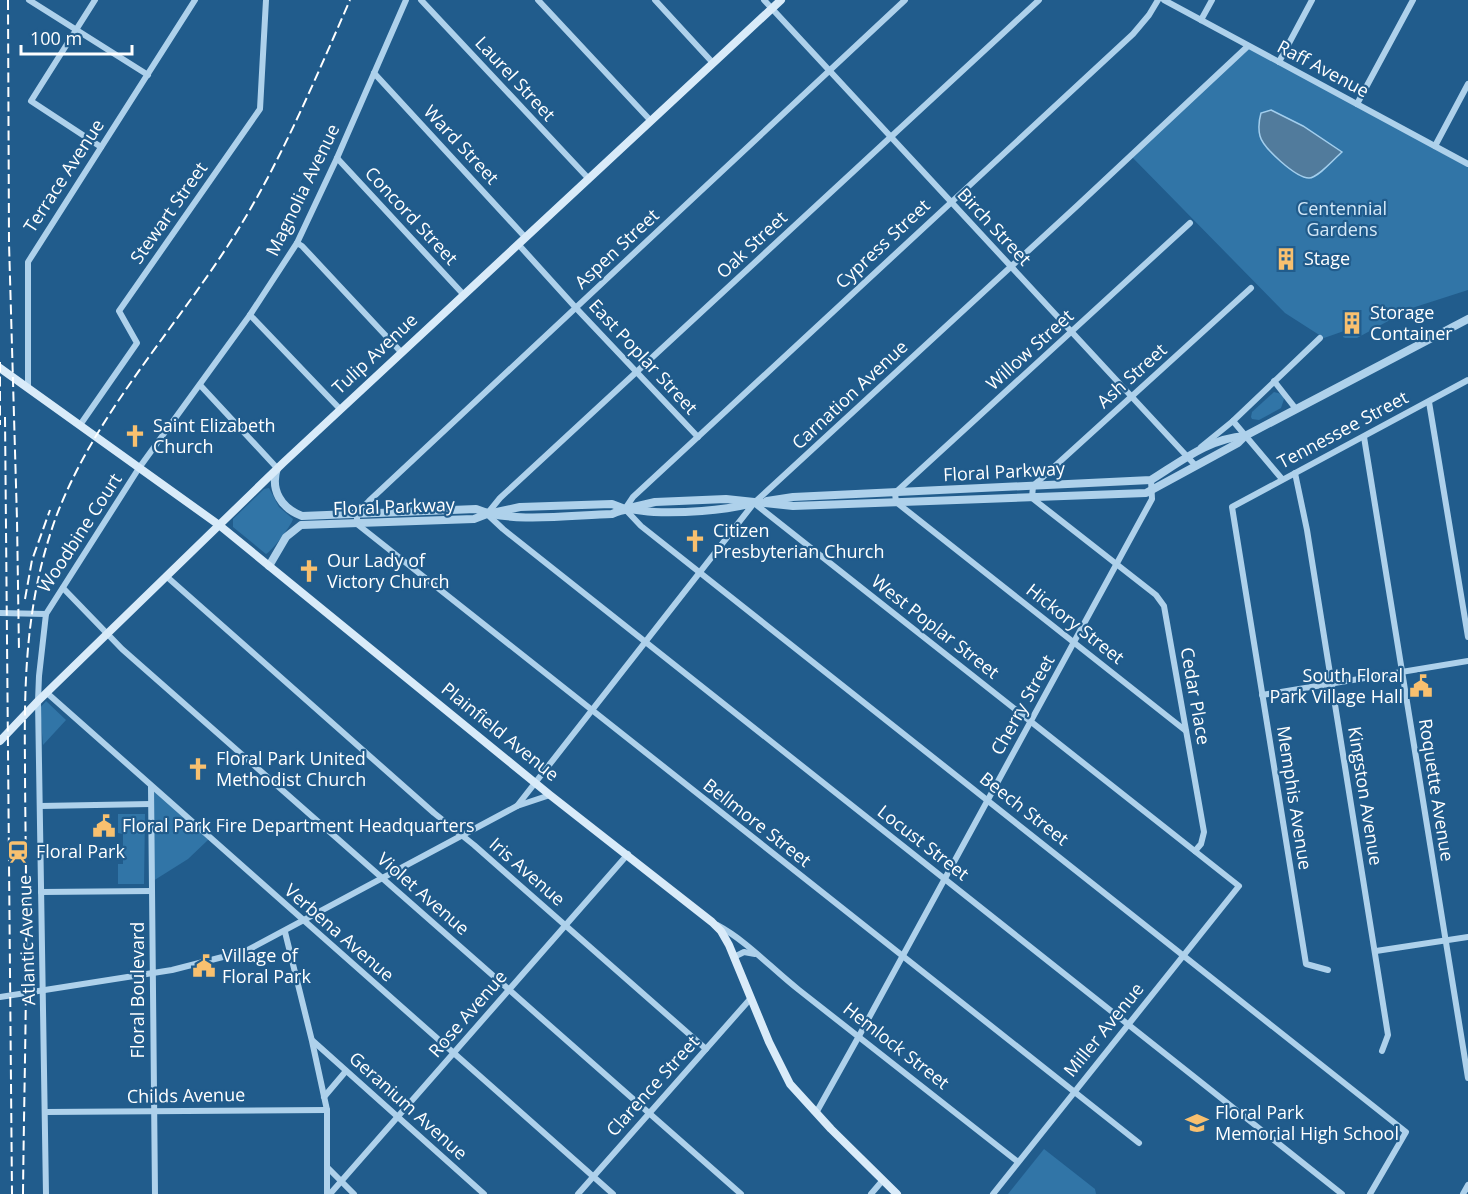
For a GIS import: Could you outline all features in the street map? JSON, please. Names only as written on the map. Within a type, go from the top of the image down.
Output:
[{"type":"main road","name":"Tulip Avenue","points":[[0,741],[46,693],[277,468],[781,0]]},
{"type":"main road","name":"Plainfield Avenue","points":[[0,368],[219,525],[550,795],[712,922],[725,937],[788,1081],[816,1113],[897,1194]]},
{"type":"street","points":[[29,0],[148,75]]},
{"type":"street","points":[[95,0],[32,101],[101,147]]},
{"type":"street","name":"Terrace Avenue","points":[[28,388],[28,262],[195,0]]},
{"type":"street","name":"Stewart Street","points":[[80,425],[137,343],[119,310],[260,109],[266,0]]},
{"type":"street","name":"Magnolia Avenue","points":[[140,468],[250,315],[297,243],[406,0]]},
{"type":"street","name":"Laurel Street","points":[[421,0],[588,178]]},
{"type":"street","points":[[538,0],[651,121]]},
{"type":"street","points":[[655,0],[713,63]]},
{"type":"street","name":"Birch Street","points":[[764,0],[1131,397],[1192,454],[1195,465]]},
{"type":"street","name":"Aspen Street","points":[[357,514],[905,0]]},
{"type":"street","name":"Oak Street","points":[[487,514],[500,498],[1039,0]]},
{"type":"street","name":"Cypress Street","points":[[625,508],[633,497],[1133,34],[1158,0]]},
{"type":"street","name":"Raff Avenue","points":[[1164,0],[1468,164]]},
{"type":"street","points":[[1201,20],[1212,0]]},
{"type":"street","points":[[1279,62],[1312,0]]},
{"type":"street","points":[[1357,104],[1413,0]]},
{"type":"street","name":"Carnation Avenue","points":[[517,806],[754,503],[1248,46]]},
{"type":"street","name":"Ward Street","points":[[374,73],[525,237]]},
{"type":"street","points":[[1435,146],[1468,84]]},
{"type":"street","name":"Concord Street","points":[[337,158],[464,294]]},
{"type":"street","name":"Willow Street","points":[[895,493],[1190,223]]},
{"type":"street","points":[[297,243],[303,246],[401,352]]},
{"type":"street","name":"East Poplar Street","points":[[518,244],[698,437]]},
{"type":"street","name":"Ash Street","points":[[1033,486],[1251,288]]},
{"type":"street","points":[[250,315],[340,410]]},
{"type":"street","name":"Floral Parkway","points":[[301,521],[357,514],[476,509],[487,514],[520,517],[612,514],[625,508],[655,502],[726,499],[793,506],[1146,493],[1152,495],[1195,465],[1238,443],[1245,435],[1468,319]]},
{"type":"street","points":[[1192,454],[1233,421],[1320,338]]},
{"type":"street","name":"Tennessee Street","points":[[1232,507],[1468,380]]},
{"type":"street","points":[[1274,381],[1296,408]]},
{"type":"street","points":[[200,385],[277,468],[274,485],[276,494],[301,521],[286,537],[269,566]]},
{"type":"street","points":[[1429,402],[1468,637]]},
{"type":"street","points":[[1233,421],[1282,479]]},
{"type":"street","name":"Floral Parkway","points":[[301,521],[357,524],[429,522],[476,519],[487,514],[520,507],[612,504],[655,512],[726,510],[793,497],[1151,480],[1192,454],[1234,436],[1245,435]]},
{"type":"street","name":"Roquette Avenue","points":[[1364,437],[1468,1078]]},
{"type":"street","name":"Woodbine Court","points":[[46,614],[140,468]]},
{"type":"street","name":"Kingston Avenue","points":[[1295,473],[1307,530],[1376,951],[1388,1035],[1382,1052]]},
{"type":"street","points":[[1151,480],[1152,495]]},
{"type":"street","points":[[1032,498],[1033,486]]},
{"type":"street","points":[[976,489],[976,499]]},
{"type":"street","points":[[895,493],[896,502]]},
{"type":"street","name":"Cherry Street","points":[[816,1113],[1117,564],[1152,495]]},
{"type":"street","points":[[836,496],[836,505]]},
{"type":"street","name":"Cedar Place","points":[[1032,498],[1156,595],[1164,606],[1204,832],[1201,844],[1195,851]]},
{"type":"street","points":[[688,501],[688,510]]},
{"type":"street","name":"Hickory Street","points":[[896,502],[1186,731]]},
{"type":"street","name":"West Poplar Street","points":[[754,503],[1239,886]]},
{"type":"street","points":[[566,506],[567,515]]},
{"type":"street","name":"Memphis Avenue","points":[[1232,507],[1306,964],[1328,970]]},
{"type":"street","name":"Beech Street","points":[[625,508],[641,526],[1406,1132],[1370,1194]]},
{"type":"street","points":[[428,511],[429,522]]},
{"type":"street","points":[[357,514],[357,524]]},
{"type":"street","name":"Locust Street","points":[[487,514],[502,529],[1342,1194]]},
{"type":"street","name":"Bellmore Street","points":[[357,524],[1139,1143]]},
{"type":"street","name":"Iris Avenue","points":[[165,576],[706,1049]]},
{"type":"street","name":"Violet Avenue","points":[[63,588],[122,649],[741,1194]]},
{"type":"street","points":[[0,613],[46,614]]},
{"type":"street","name":"Atlantic Avenue","points":[[46,614],[38,701],[46,1194]]},
{"type":"street","points":[[1262,695],[1468,661]]},
{"type":"street","name":"Verbena Avenue","points":[[46,693],[613,1194]]},
{"type":"street","name":"Floral Boulevard","points":[[151,787],[154,1194]]},
{"type":"street","name":"Carnation Avenue","points":[[0,997],[153,973],[246,951],[517,806],[550,795]]},
{"type":"street","points":[[40,806],[151,804]]},
{"type":"street","name":"Rose Avenue","points":[[328,1194],[628,854]]},
{"type":"street","name":"Miller Avenue","points":[[993,1194],[1239,886]]},
{"type":"street","points":[[41,892],[152,891]]},
{"type":"street","name":"Hemlock Street","points":[[712,922],[731,932],[749,946],[755,954],[1018,1162]]},
{"type":"street","points":[[285,932],[327,1110],[328,1194]]},
{"type":"street","points":[[1376,951],[1468,937]]},
{"type":"street","points":[[734,957],[744,952],[755,954]]},
{"type":"street","name":"Clarence Street","points":[[578,1194],[751,998]]},
{"type":"street","name":"Geranium Avenue","points":[[312,1041],[484,1194]]},
{"type":"street","points":[[324,1097],[346,1071]]},
{"type":"street","name":"Childs Avenue","points":[[45,1112],[327,1110]]},
{"type":"street","points":[[327,1168],[354,1194]]},
{"type":"street","points":[[871,1194],[883,1180]]},
{"type":"street","points":[[1463,1194],[1468,1185]]},
{"type":"green space","name":"Centennial Gardens","points":[[1248,46],[1468,167],[1468,290],[1412,308],[1357,338],[1343,337],[1344,331],[1324,338],[1285,313],[1131,156]]},
{"type":"green space","points":[[1274,392],[1282,394],[1284,399],[1281,408],[1259,420],[1252,419],[1252,412]]},
{"type":"green space","points":[[269,488],[279,507],[293,519],[281,538],[266,554],[233,527],[233,519],[264,489]]},
{"type":"green space","points":[[46,701],[66,720],[43,745],[40,708]]},
{"type":"green space","points":[[152,789],[209,839],[188,859],[153,881]]},
{"type":"green space","points":[[118,814],[145,814],[144,884],[118,884],[118,864],[123,864],[123,834],[118,833]]},
{"type":"green space","points":[[1044,1149],[1095,1189],[1096,1194],[1008,1194]]},
{"type":"shaded area","points":[[1271,110],[1303,126],[1342,152],[1313,177],[1303,177],[1296,173],[1273,155],[1260,136],[1261,113]]},
{"type":"railway","points":[[8,0],[9,243],[19,651]]},
{"type":"railway","points":[[23,1194],[26,670],[38,578],[46,548],[72,480],[91,445],[134,378],[205,280],[263,187],[294,126],[350,0]]},
{"type":"railway","points":[[0,362],[0,425]]},
{"type":"railway","points":[[5,417],[12,1194]]},
{"type":"railway","points":[[25,599],[32,560],[50,510]]},
{"type":"place","name":"Stage","points":[[1286,259]]},
{"type":"place","name":"Storage Container","points":[[1352,323]]},
{"type":"place","name":"Saint Elizabeth Church","points":[[135,436]]},
{"type":"place","name":"Citizen Presbyterian Church","points":[[695,541]]},
{"type":"place","name":"Our Lady of Victory Church","points":[[309,571]]},
{"type":"place","name":"South Floral Park Village Hall","points":[[1421,686]]},
{"type":"place","name":"Floral Park United Methodist Church","points":[[198,769]]},
{"type":"place","name":"Floral Park Fire Department Headquarters","points":[[104,826]]},
{"type":"place","name":"Floral Park","points":[[18,852]]},
{"type":"place","name":"Village of Floral Park","points":[[204,966]]},
{"type":"place","name":"Floral Park Memorial High School","points":[[1197,1123]]}]
